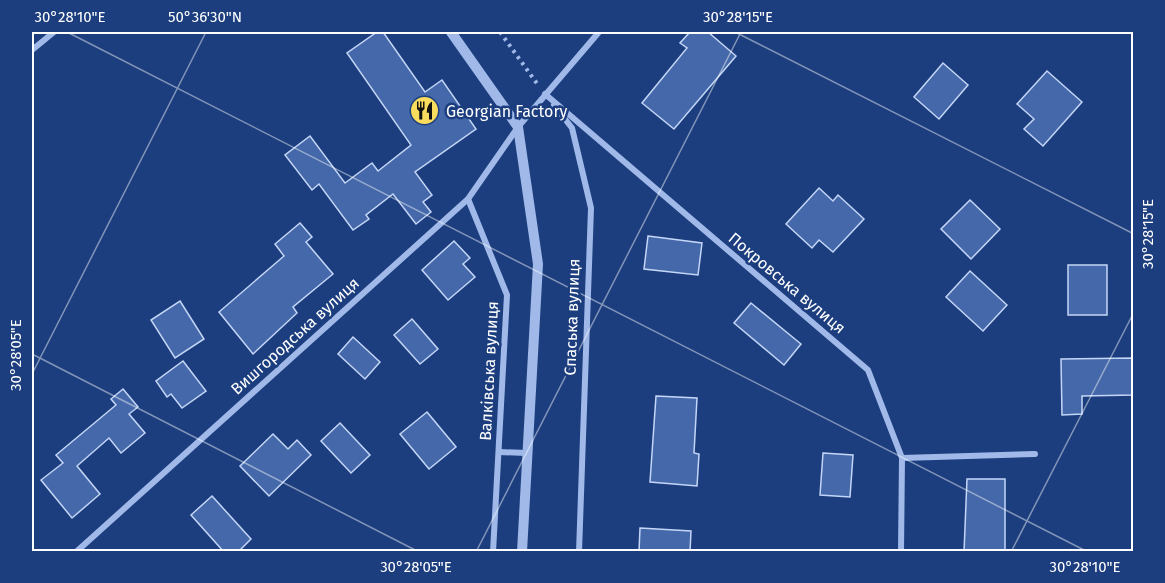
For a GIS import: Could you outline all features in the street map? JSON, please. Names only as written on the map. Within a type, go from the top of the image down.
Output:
[{"type":"street","points":[[32,50],[54,32]]},
{"type":"street","points":[[451,32],[518,127],[538,264],[522,552]]},
{"type":"street","name":"Вишгородська вулиця","points":[[76,552],[468,199],[518,127],[599,32]]},
{"type":"street","name":"Покровська вулиця","points":[[545,94],[868,370],[902,458],[901,552]]},
{"type":"street","name":"Спаська вулиця","points":[[545,94],[572,128],[591,208],[579,552]]},
{"type":"street","name":"Валківська вулиця","points":[[468,199],[507,295],[493,552]]},
{"type":"street","points":[[499,452],[527,453]]},
{"type":"street","points":[[902,458],[1035,453]]},
{"type":"path","points":[[500,32],[545,94]]},
{"type":"building","points":[[377,32],[383,32],[425,92],[442,80],[476,129],[415,172],[432,195],[423,202],[431,212],[416,224],[393,194],[366,215],[369,219],[353,230],[319,184],[312,190],[285,155],[310,136],[345,183],[372,163],[378,171],[411,145],[347,53]]},
{"type":"building","points":[[690,32],[708,32],[736,56],[674,129],[642,103],[687,48],[680,43]]},
{"type":"building","points":[[943,63],[968,85],[939,119],[914,97]]},
{"type":"building","points":[[1047,71],[1082,102],[1043,146],[1024,129],[1034,119],[1017,104]]},
{"type":"building","points":[[819,188],[833,201],[838,195],[864,219],[833,252],[819,240],[812,248],[786,224]]},
{"type":"building","points":[[970,200],[1000,229],[971,259],[941,229]]},
{"type":"building","points":[[300,223],[312,237],[306,242],[333,274],[293,307],[297,313],[253,354],[219,312],[284,256],[275,244]]},
{"type":"building","points":[[648,236],[702,243],[698,275],[644,269]]},
{"type":"building","points":[[454,241],[470,258],[463,264],[475,277],[448,300],[422,270]]},
{"type":"building","points":[[1068,265],[1107,265],[1107,315],[1068,315]]},
{"type":"building","points":[[970,271],[1007,305],[983,331],[946,297]]},
{"type":"building","points":[[180,301],[204,339],[175,358],[151,320]]},
{"type":"building","points":[[751,303],[801,344],[784,365],[734,323]]},
{"type":"building","points":[[412,319],[438,349],[420,364],[394,335]]},
{"type":"building","points":[[353,337],[380,362],[365,379],[338,354]]},
{"type":"building","points":[[1134,358],[1134,395],[1082,396],[1082,414],[1062,415],[1061,359]]},
{"type":"building","points":[[183,361],[206,391],[182,408],[171,394],[167,397],[156,381]]},
{"type":"building","points":[[123,389],[138,407],[129,414],[145,433],[121,453],[109,438],[77,466],[100,494],[72,518],[41,480],[63,463],[56,455],[116,405],[111,399]]},
{"type":"building","points":[[656,396],[697,398],[694,453],[699,454],[697,486],[650,482]]},
{"type":"building","points":[[427,412],[456,447],[429,469],[400,434]]},
{"type":"building","points":[[340,423],[370,455],[351,473],[321,441]]},
{"type":"building","points":[[273,434],[288,449],[297,440],[311,455],[269,496],[240,466]]},
{"type":"building","points":[[823,453],[853,455],[850,497],[820,495]]},
{"type":"building","points":[[967,479],[1005,479],[1005,552],[964,552]]},
{"type":"building","points":[[212,496],[251,539],[238,552],[224,552],[191,515]]},
{"type":"building","points":[[640,528],[691,531],[690,552],[639,552]]},
{"type":"place","name":"Georgian Factory","points":[[425,111]]}]
